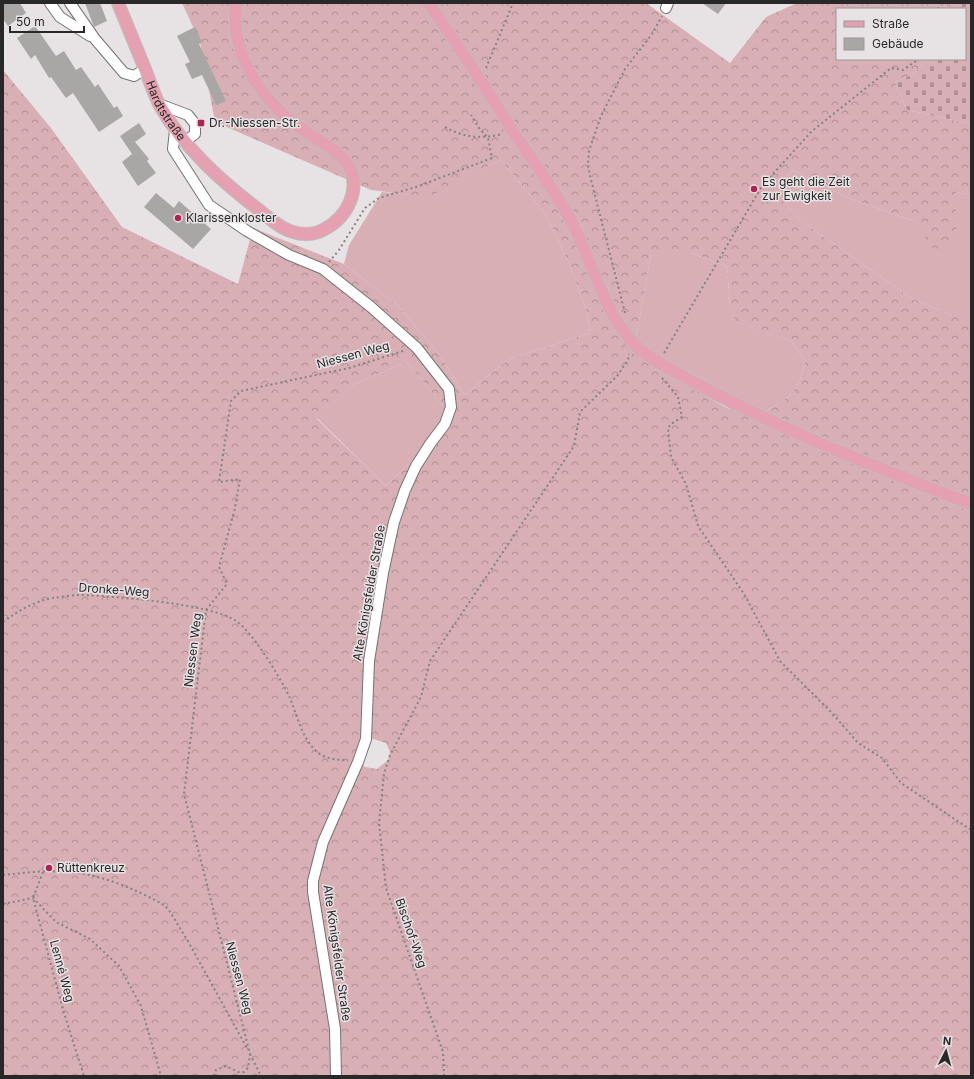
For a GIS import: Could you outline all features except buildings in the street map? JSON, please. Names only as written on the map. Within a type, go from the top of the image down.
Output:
[{"type":"main road","name":"Hardtstraße","points":[[118,3],[159,104],[184,142],[201,160],[243,198],[271,220],[292,232],[309,234],[321,231],[342,217],[351,201],[353,185],[347,163],[281,113],[256,84],[240,50],[236,23],[236,3]]},
{"type":"main road","points":[[428,3],[481,79],[571,220],[583,244],[606,299],[628,336],[648,355],[766,420],[857,460],[971,504]]},
{"type":"street","points":[[50,3],[60,16],[95,39]]},
{"type":"street","points":[[70,3],[95,39],[124,73],[134,76],[145,69]]},
{"type":"street","points":[[159,104],[188,115],[196,124],[194,134],[184,142]]},
{"type":"street","name":"Alte Königsfelder Straße","points":[[175,130],[173,149],[209,204],[247,231],[289,255],[323,269],[371,307],[417,348],[449,389],[451,407],[445,424],[416,466],[405,490],[394,522],[375,614],[369,661],[366,740],[323,842],[313,881],[313,892],[334,1029],[336,1076]]},
{"type":"path","points":[[481,79],[513,3]]},
{"type":"path","points":[[626,316],[621,291],[590,176],[588,157],[601,116],[625,69],[656,29],[667,6]]},
{"type":"path","points":[[918,60],[903,70],[891,68],[812,131],[762,186],[659,362],[663,379],[680,400],[682,417],[671,424],[668,428],[671,457],[686,484],[698,526],[744,594],[780,661],[832,713],[858,743],[880,756],[901,783],[971,830]]},
{"type":"path","points":[[323,269],[339,250],[365,208],[379,198],[416,187],[492,158],[488,138],[471,116]]},
{"type":"path","points":[[445,128],[467,137],[488,138],[514,132]]},
{"type":"path","name":"Bischof-Weg","points":[[444,1076],[443,1052],[386,888],[379,823],[384,774],[390,755],[421,697],[430,661],[574,446],[580,412],[617,376],[628,360],[630,355],[628,336]]},
{"type":"path","name":"Niessen Weg","points":[[250,1054],[184,794],[206,610],[227,584],[219,567],[235,508],[240,479],[219,482],[231,401],[241,391],[349,368],[390,354],[417,348]]},
{"type":"path","name":"Dronke-Weg","points":[[3,622],[20,609],[50,599],[80,595],[141,600],[223,614],[237,621],[272,665],[289,697],[299,724],[315,751],[332,759],[358,761]]},
{"type":"path","points":[[33,898],[43,872]]},
{"type":"path","points":[[3,874],[73,872],[108,880],[157,901],[169,910],[261,1076]]},
{"type":"path","points":[[3,904],[33,898]]},
{"type":"path","points":[[33,898],[56,922],[90,940],[119,966],[141,1006],[161,1076]]},
{"type":"path","name":"Lenné Weg","points":[[33,898],[64,1013],[84,1076]]},
{"type":"path","points":[[214,1076],[216,1070],[226,1066],[238,1072],[244,1072],[248,1068],[250,1054]]},
{"type":"green space","points":[[182,3],[646,3],[730,63],[766,17],[797,3],[950,3],[948,8],[836,8],[836,60],[928,60],[912,75],[895,82],[907,110],[971,124],[971,195],[956,192],[956,242],[934,250],[914,221],[851,199],[793,170],[775,188],[796,217],[911,298],[951,315],[971,315],[971,499],[764,413],[792,393],[799,381],[805,361],[791,341],[736,322],[730,306],[727,267],[692,253],[651,253],[636,339],[625,327],[574,213],[530,144],[522,148],[558,203],[604,303],[655,366],[723,406],[870,470],[971,510],[971,1076],[3,1076],[3,70],[51,128],[122,227],[238,284],[253,228],[344,264],[399,307],[440,355],[464,395],[509,359],[590,333],[587,312],[570,265],[546,215],[501,160],[428,197],[371,190],[215,122],[200,42]],"holes":[[[407,362],[445,408],[441,424],[415,458],[386,486],[317,419],[355,384]],[[370,738],[386,743],[390,752],[388,760],[377,769],[365,767],[361,763]]]},
{"type":"green space","points":[[950,3],[971,3],[971,124],[907,110],[895,82],[912,75],[928,60],[966,60],[966,8],[948,8]]},
{"type":"green space","points":[[501,160],[546,215],[570,265],[587,312],[590,333],[509,359],[464,395],[440,355],[399,307],[344,264],[349,245],[382,192],[428,196]]},
{"type":"green space","points":[[793,170],[851,199],[914,221],[956,242],[956,192],[971,195],[971,315],[951,315],[911,298],[796,217],[775,188]]},
{"type":"green space","points":[[651,253],[692,253],[727,267],[730,306],[737,322],[791,341],[805,361],[799,381],[792,393],[787,398],[764,413],[735,400],[648,350],[636,339]]},
{"type":"green space","points":[[407,362],[445,408],[441,424],[415,458],[386,486],[317,418],[355,384]]},
{"type":"place","name":"Dr.-Niessen-Str.","points":[[201,123]]},
{"type":"place","name":"Es geht die Zeit zur Ewigkeit","points":[[754,189]]},
{"type":"place","name":"Klarissenkloster","points":[[178,218]]},
{"type":"place","name":"Rüttenkreuz","points":[[49,868]]}]
